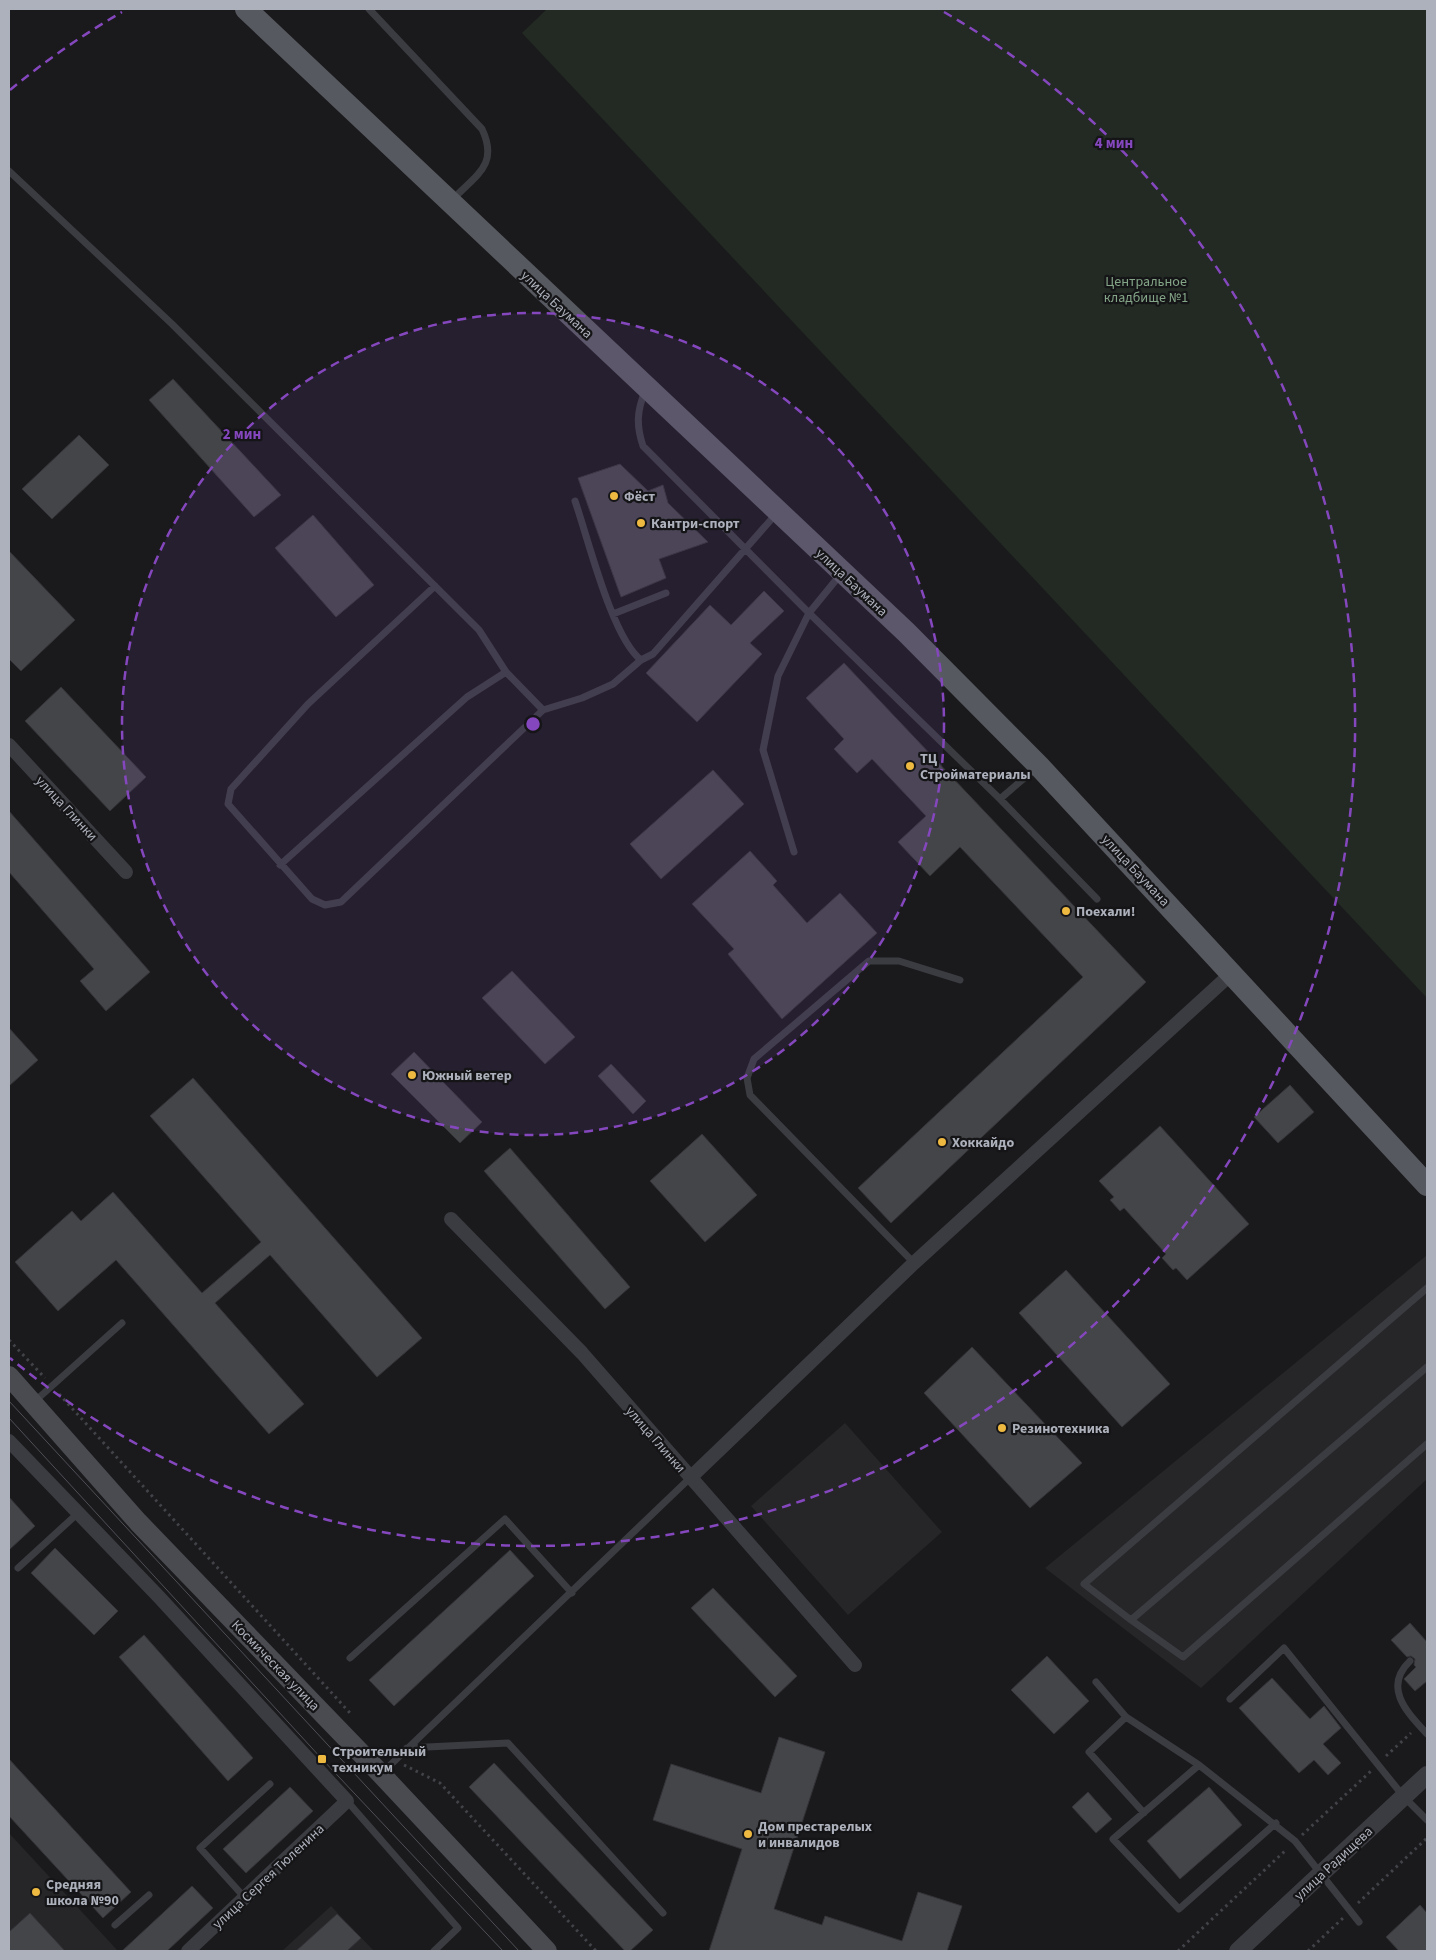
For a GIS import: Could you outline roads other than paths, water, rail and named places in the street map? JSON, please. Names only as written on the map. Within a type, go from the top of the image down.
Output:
[{"type":"main road","name":"улица Баумана","points":[[255,14],[450,202],[906,632],[1039,766],[1427,1185]]},
{"type":"main road","name":"Космическая улица","points":[[9,1376],[138,1522],[387,1767],[547,1951]]},
{"type":"street","name":"улица Глинки","points":[[9,745],[126,872]]},
{"type":"street","points":[[690,1478],[914,1263],[1232,973]]},
{"type":"street","name":"улица Глинки","points":[[451,1219],[582,1353],[855,1665]]},
{"type":"street","points":[[9,1441],[159,1597],[347,1801]]},
{"type":"street","name":"улица Радищева","points":[[1238,1951],[1427,1775]]},
{"type":"street","name":"улица Сергея Тюленина","points":[[188,1951],[347,1801]]},
{"type":"lane","points":[[370,9],[482,129],[488,143],[489,156],[484,167],[450,202]]},
{"type":"lane","points":[[9,171],[172,324],[436,586],[479,630],[506,672],[542,710]]},
{"type":"lane","points":[[646,388],[638,408],[637,428],[643,446],[809,614],[1000,799],[1097,898]]},
{"type":"lane","points":[[576,501],[613,614],[632,653],[640,660]]},
{"type":"lane","points":[[436,586],[308,704],[231,789],[228,804],[280,865],[312,898],[325,905],[341,902],[542,710],[582,698],[613,684],[640,660],[653,654],[778,512]]},
{"type":"lane","points":[[794,852],[763,750],[778,676],[809,614],[842,572]]},
{"type":"lane","points":[[613,614],[666,593]]},
{"type":"lane","points":[[280,865],[467,697],[506,672]]},
{"type":"lane","points":[[1000,799],[1039,766]]},
{"type":"lane","points":[[914,1263],[750,1095],[747,1078],[754,1060],[869,961],[899,961],[960,980]]},
{"type":"lane","points":[[1427,1288],[1084,1584],[1183,1657],[1427,1444]]},
{"type":"lane","points":[[34,1403],[122,1322]]},
{"type":"lane","points":[[1131,1620],[1427,1367]]},
{"type":"lane","points":[[387,1767],[572,1593],[690,1478]]},
{"type":"lane","points":[[18,1568],[78,1514]]},
{"type":"lane","points":[[350,1658],[505,1519],[572,1593]]},
{"type":"lane","points":[[1230,1699],[1284,1648],[1404,1797],[1427,1820]]},
{"type":"lane","points":[[1410,1661],[1401,1672],[1399,1696],[1404,1709],[1427,1734]]},
{"type":"lane","points":[[1096,1682],[1126,1717],[1199,1764],[1276,1823],[1295,1841],[1360,1922]]},
{"type":"lane","points":[[1126,1717],[1089,1752],[1144,1812]]},
{"type":"lane","points":[[407,1748],[508,1743],[663,1914]]},
{"type":"lane","points":[[1199,1764],[1113,1839],[1179,1910],[1276,1823]]},
{"type":"lane","points":[[245,1898],[200,1848],[270,1784]]},
{"type":"lane","points":[[347,1801],[458,1928],[434,1951]]},
{"type":"lane","points":[[115,1926],[149,1895]]},
{"type":"tram line","points":[[9,1401],[519,1951]]},
{"type":"tram line","points":[[9,1418],[322,1759],[503,1951]]},
{"type":"place","name":"Фёст","points":[[614,496]]},
{"type":"place","name":"Кантри-спорт","points":[[641,523]]},
{"type":"place","name":"ТЦ Стройматериалы","points":[[910,766]]},
{"type":"place","name":"Поехали!","points":[[1066,911]]},
{"type":"place","name":"Южный ветер","points":[[412,1075]]},
{"type":"place","name":"Хоккайдо","points":[[942,1142]]},
{"type":"place","name":"Резинотехника","points":[[1002,1428]]},
{"type":"place","name":"Строительный техникум","points":[[322,1759]]},
{"type":"place","name":"Дом престарелых и инвалидов","points":[[748,1834]]},
{"type":"place","name":"Средняя школа №90","points":[[36,1892]]},
{"type":"park label","name":"Центральное кладбище №1","points":[[1146,290]]}]
